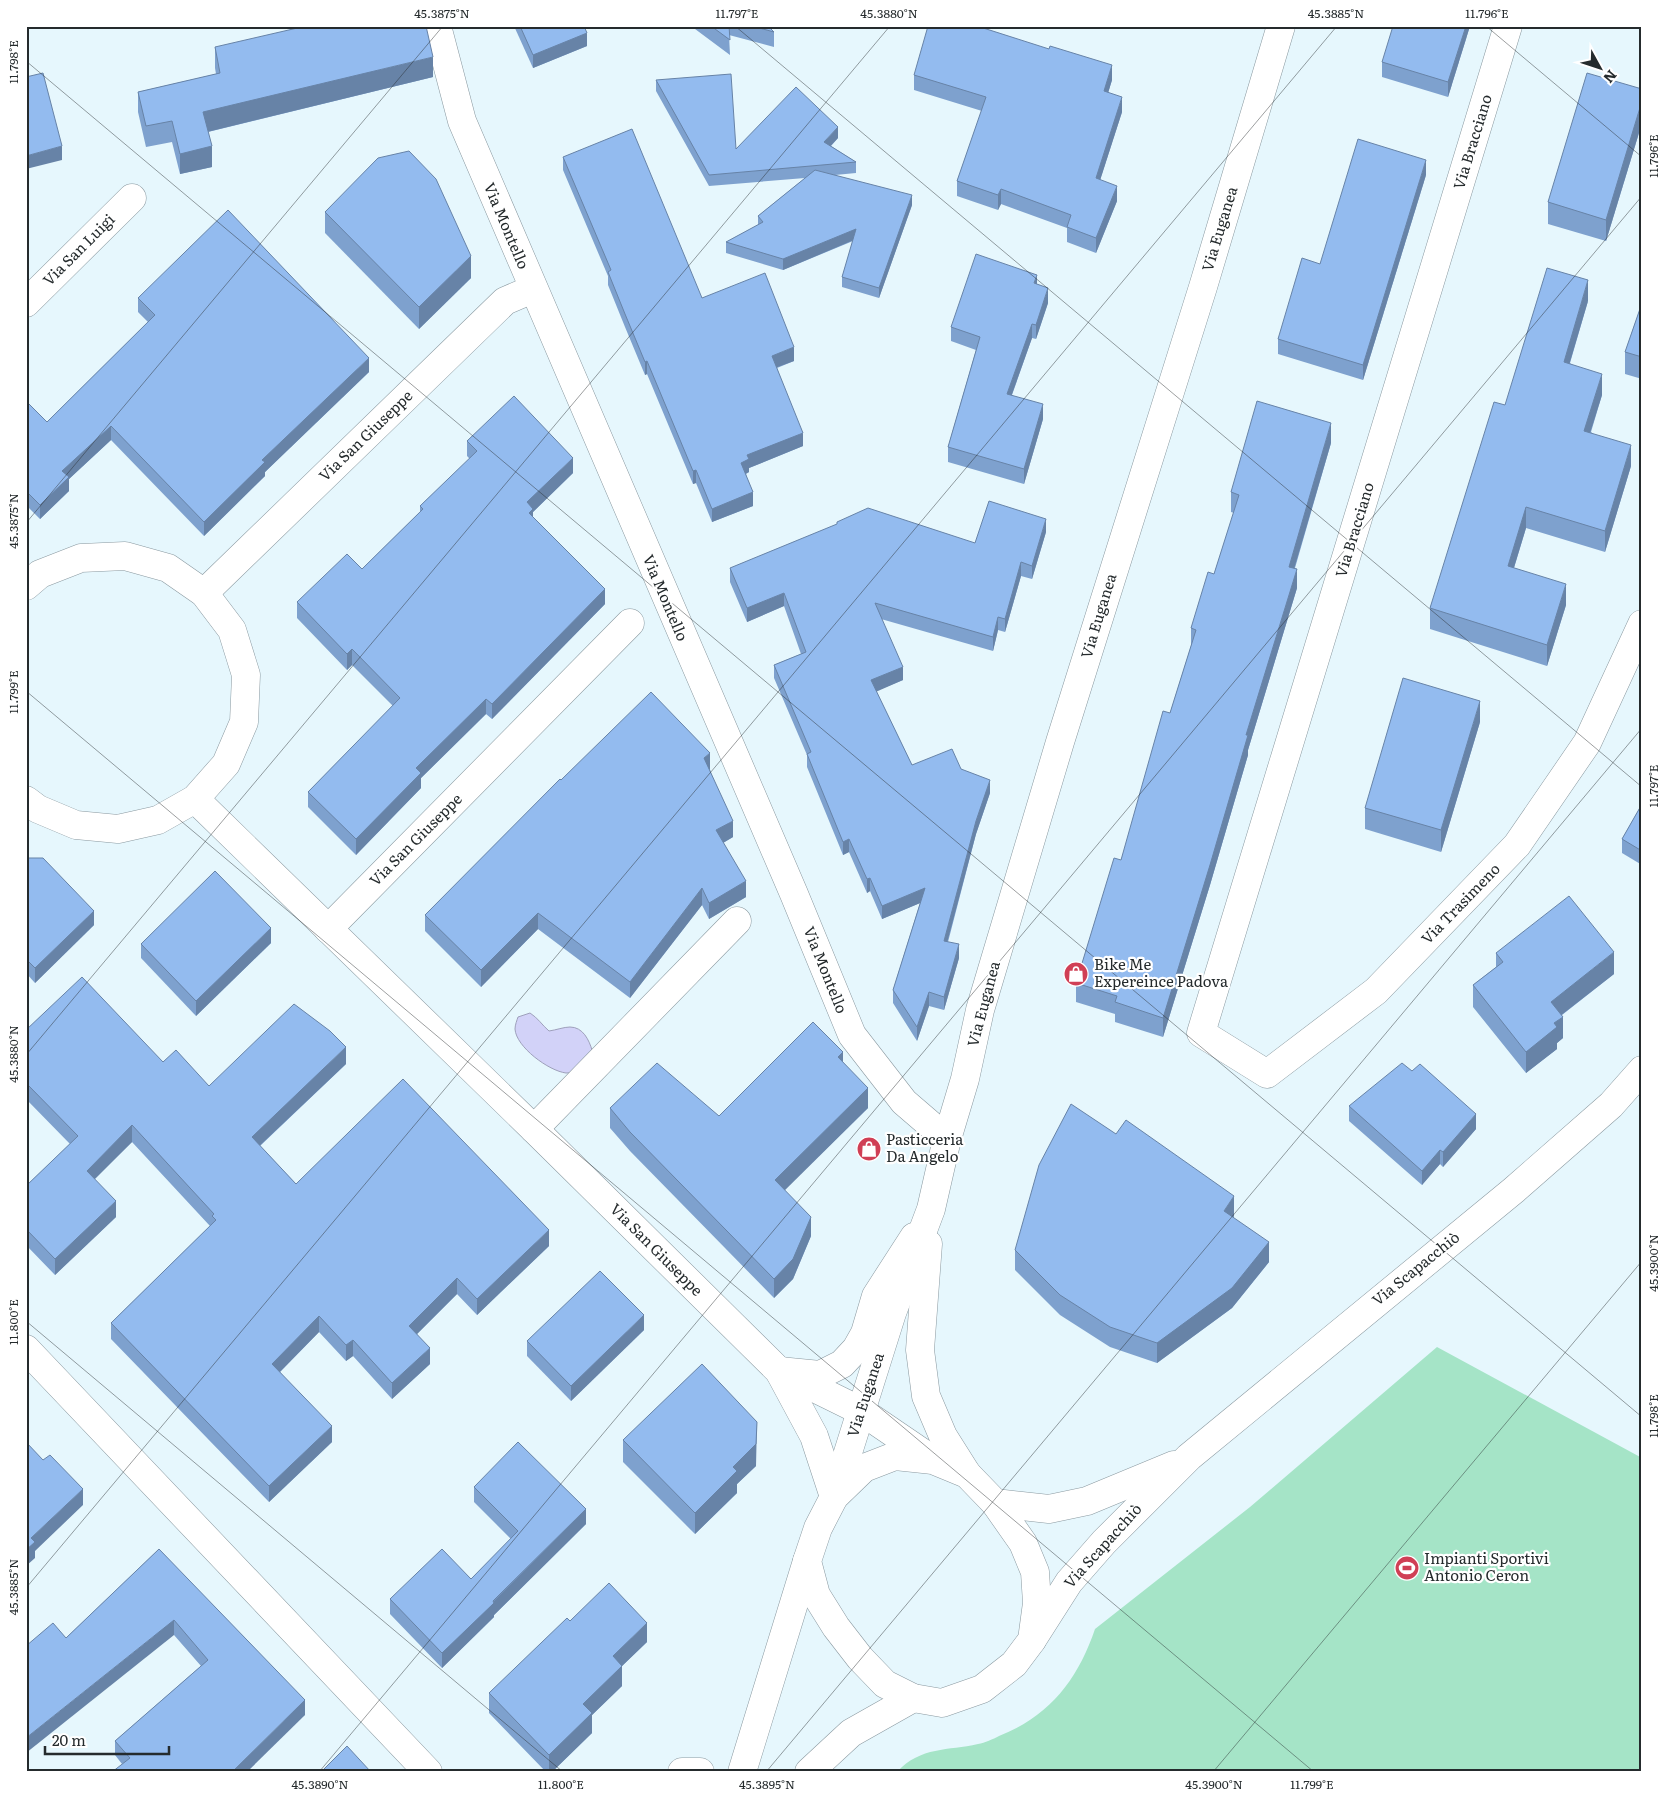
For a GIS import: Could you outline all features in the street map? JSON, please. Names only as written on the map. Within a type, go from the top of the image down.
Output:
[{"type":"street","name":"Via Montello","points":[[437,26],[462,121],[794,894],[852,1035],[904,1102],[947,1139]]},
{"type":"street","name":"Via Euganea","points":[[742,1772],[818,1528],[834,1498],[892,1313],[931,1209],[947,1139],[965,1079],[980,1010],[1057,752],[1203,288],[1281,26]]},
{"type":"street","name":"Via Bracciano","points":[[1201,1033],[1508,26]]},
{"type":"street","name":"Via San Luigi","points":[[26,303],[132,198]]},
{"type":"street","name":"Via San Giuseppe","points":[[204,593],[505,301],[533,289]]},
{"type":"street","points":[[26,586],[40,574],[81,558],[125,556],[168,568],[204,593],[232,630],[246,675],[244,722],[226,764],[195,799],[158,820],[118,829],[76,825],[38,810],[26,800]]},
{"type":"street","name":"Via San Giuseppe","points":[[328,928],[630,623]]},
{"type":"street","name":"Via Trasimeno","points":[[1201,1033],[1267,1074],[1376,992],[1517,845],[1587,743],[1642,624]]},
{"type":"street","name":"Via San Giuseppe","points":[[195,799],[779,1371],[814,1436],[834,1498]]},
{"type":"street","points":[[534,1129],[737,921]]},
{"type":"street","name":"Via Scapacchiò","points":[[1032,1640],[1069,1582],[1104,1542],[1185,1461],[1514,1190],[1611,1106],[1642,1070]]},
{"type":"street","name":"Via Euganea","points":[[807,1561],[816,1595],[836,1627],[860,1658],[885,1684],[913,1698],[942,1703],[982,1689],[1014,1664],[1032,1640],[1037,1603],[1035,1572],[1023,1543],[995,1503],[967,1474],[944,1436],[926,1396],[920,1350],[931,1209]]},
{"type":"street","points":[[779,1371],[820,1375],[842,1364],[856,1349],[865,1333],[876,1296],[931,1209]]},
{"type":"street","points":[[26,1349],[428,1772]]},
{"type":"street","name":"Via San Giuseppe","points":[[779,1371],[861,1411],[933,1460]]},
{"type":"street","name":"Via Euganea","points":[[834,1498],[864,1468],[894,1456],[933,1460],[967,1474]]},
{"type":"street","name":"Via Scapacchiò","points":[[995,1503],[1049,1509],[1087,1501],[1185,1461]]},
{"type":"street","points":[[809,1772],[851,1733],[913,1698]]},
{"type":"street","points":[[682,1772],[700,1772]]},
{"type":"green space","name":"Impianti Sportivi Antonio Ceron","points":[[1437,1347],[1642,1458],[1642,1772],[897,1772],[906,1764],[925,1754],[992,1740],[1017,1728],[1047,1707],[1071,1680],[1095,1629],[1250,1507]]},
{"type":"water","points":[[530,1013],[549,1031],[570,1027],[578,1029],[585,1035],[592,1050],[578,1071],[566,1073],[551,1068],[534,1057],[521,1043],[515,1029],[516,1023],[518,1017]]},
{"type":"building","points":[[306,26],[426,26],[433,57],[203,112],[212,146],[180,154],[172,121],[146,126],[138,92],[220,73],[215,47]]},
{"type":"building","points":[[520,26],[584,26],[587,33],[533,55]]},
{"type":"building","points":[[711,26],[729,26],[730,40]]},
{"type":"building","points":[[752,26],[768,26],[774,32]]},
{"type":"building","points":[[928,26],[977,26],[1049,49],[1050,46],[1112,65],[1104,91],[1122,97],[1096,178],[1117,186],[1096,238],[1067,227],[1071,215],[1001,189],[998,195],[957,181],[986,97],[914,75]]},
{"type":"building","points":[[1393,26],[1466,26],[1448,82],[1382,62]]},
{"type":"building","points":[[43,73],[62,146],[26,156],[26,77]]},
{"type":"building","points":[[1587,73],[1642,89],[1642,101],[1606,220],[1548,202]]},
{"type":"building","points":[[731,74],[736,149],[796,87],[838,127],[824,142],[856,162],[709,175],[656,80]]},
{"type":"building","points":[[632,129],[702,298],[765,273],[794,347],[772,356],[803,433],[747,455],[749,459],[741,463],[753,492],[712,509],[696,470],[693,471],[647,361],[645,362],[608,272],[611,270],[563,157]]},
{"type":"building","points":[[1358,139],[1426,160],[1363,365],[1278,339],[1302,258],[1320,264]]},
{"type":"building","points":[[409,151],[436,179],[471,256],[419,307],[325,212],[378,158]]},
{"type":"building","points":[[815,170],[912,195],[879,288],[842,277],[856,229],[783,259],[726,242],[763,222],[758,216]]},
{"type":"building","points":[[228,210],[369,358],[262,460],[265,462],[204,522],[111,426],[62,471],[69,477],[40,505],[26,491],[26,401],[47,422],[155,315],[138,298]]},
{"type":"building","points":[[976,254],[1037,275],[1034,283],[1048,288],[1036,325],[1032,324],[1007,394],[1043,404],[1024,469],[948,447],[980,337],[951,327]]},
{"type":"building","points":[[1547,268],[1588,280],[1564,362],[1602,374],[1584,431],[1631,445],[1605,531],[1526,507],[1508,566],[1566,584],[1547,645],[1430,608],[1494,402],[1505,405]]},
{"type":"building","points":[[1642,303],[1642,357],[1625,352]]},
{"type":"building","points":[[514,396],[573,458],[527,502],[533,509],[529,513],[605,589],[492,704],[486,699],[416,768],[421,773],[356,839],[308,792],[400,698],[352,649],[347,654],[297,602],[347,554],[362,569],[423,509],[420,506],[477,451],[467,441]]},
{"type":"building","points":[[1257,401],[1331,423],[1289,567],[1297,569],[1163,1018],[1115,1002],[1117,996],[1076,983],[1114,858],[1121,860],[1163,711],[1170,713],[1196,630],[1191,628],[1208,572],[1214,574],[1239,495],[1231,492]]},
{"type":"building","points":[[989,501],[1046,519],[1032,566],[1021,562],[1005,619],[998,617],[993,637],[875,603],[903,667],[871,680],[912,765],[952,749],[961,769],[990,780],[976,821],[944,941],[959,944],[944,997],[929,992],[917,1027],[893,990],[925,888],[882,906],[870,878],[867,879],[849,839],[843,842],[807,754],[811,752],[774,665],[806,652],[784,593],[747,608],[730,568],[837,524],[837,522],[868,508],[975,543]]},
{"type":"building","points":[[1403,678],[1480,701],[1441,830],[1365,808]]},
{"type":"building","points":[[651,692],[710,753],[704,758],[733,821],[716,830],[746,881],[709,903],[702,888],[630,982],[538,913],[481,970],[425,915],[560,779]]},
{"type":"building","points":[[1642,804],[1642,851],[1622,839]]},
{"type":"building","points":[[29,858],[43,858],[94,911],[35,968],[26,959],[26,860]]},
{"type":"building","points":[[215,871],[271,928],[196,1001],[141,944]]},
{"type":"building","points":[[1569,896],[1614,952],[1551,1002],[1563,1017],[1554,1023],[1557,1027],[1526,1052],[1473,985],[1503,962],[1496,953]]},
{"type":"building","points":[[82,977],[163,1062],[176,1050],[209,1086],[294,1004],[330,1031],[346,1047],[252,1137],[296,1184],[403,1079],[549,1230],[477,1299],[457,1278],[409,1326],[430,1348],[392,1383],[353,1340],[346,1345],[319,1316],[272,1364],[332,1426],[269,1486],[111,1323],[216,1220],[212,1216],[214,1214],[132,1125],[87,1171],[116,1201],[55,1259],[26,1229],[26,1186],[78,1136],[26,1083],[26,1030]]},
{"type":"building","points":[[813,1022],[843,1052],[838,1057],[868,1088],[775,1180],[811,1217],[793,1259],[774,1279],[630,1132],[610,1108],[657,1063],[719,1116]]},
{"type":"building","points":[[1402,1063],[1412,1071],[1420,1064],[1476,1114],[1443,1152],[1440,1150],[1422,1171],[1349,1106]]},
{"type":"building","points":[[1071,1104],[1116,1134],[1126,1120],[1234,1196],[1224,1211],[1269,1242],[1232,1288],[1157,1343],[1110,1327],[1060,1295],[1015,1250],[1039,1165]]},
{"type":"building","points":[[600,1271],[644,1315],[571,1386],[527,1341]]},
{"type":"building","points":[[702,1364],[757,1422],[756,1444],[733,1467],[737,1471],[695,1513],[623,1440]]},
{"type":"building","points":[[26,1442],[43,1460],[50,1455],[83,1489],[31,1538],[35,1542],[26,1550]]},
{"type":"building","points":[[518,1442],[586,1509],[442,1653],[390,1599],[442,1549],[471,1579],[518,1531],[474,1487]]},
{"type":"building","points":[[159,1549],[305,1700],[232,1772],[112,1772],[130,1758],[115,1741],[208,1660],[174,1620],[26,1738],[26,1646],[53,1623],[66,1638]]},
{"type":"building","points":[[609,1583],[647,1623],[613,1656],[622,1666],[583,1704],[592,1713],[549,1755],[489,1693],[567,1618],[570,1621]]},
{"type":"building","points":[[347,1746],[371,1772],[321,1772]]},
{"type":"place","name":"Bike Me Expereince Padova","points":[[1076,974]]},
{"type":"place","name":"Pasticceria Da Angelo","points":[[869,1149]]},
{"type":"place","name":"Impianti Sportivi Antonio Ceron","points":[[1407,1568]]}]
